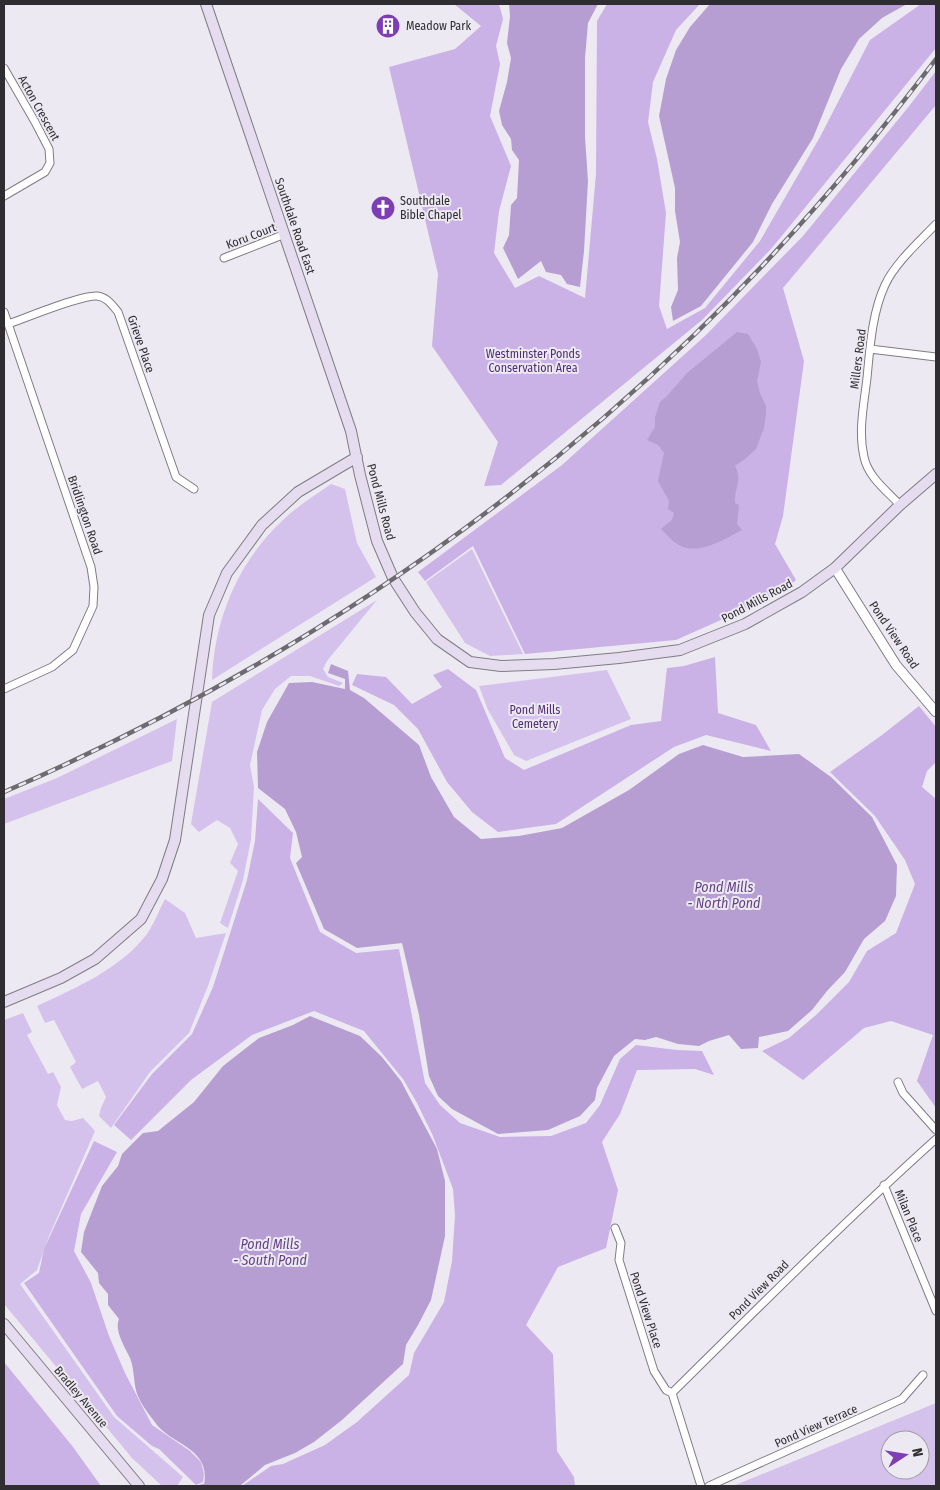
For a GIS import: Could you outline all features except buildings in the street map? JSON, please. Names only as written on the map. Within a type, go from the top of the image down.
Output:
[{"type":"main road","name":"Southdale Road East","points":[[206,4],[286,234],[351,431],[357,457]]},
{"type":"main road","name":"Pond Mills Road","points":[[4,1002],[61,978],[95,958],[141,919],[162,880],[175,840],[209,615],[227,573],[262,525],[298,492],[357,457],[378,541],[393,578],[415,612],[437,639],[470,662],[501,666],[554,664],[680,650],[745,624],[802,592],[835,568],[863,543],[900,505],[936,474]]},
{"type":"main road","name":"Bradley Avenue","points":[[4,1324],[139,1486]]},
{"type":"street","name":"Acton Crescent","points":[[4,68],[36,122],[49,149],[50,163],[45,172],[4,196]]},
{"type":"street","name":"Millers Road","points":[[900,505],[875,479],[864,459],[861,429],[870,349],[876,309],[885,283],[902,261],[936,224]]},
{"type":"street","name":"Koru Court","points":[[224,258],[286,234]]},
{"type":"street","name":"Grieve Place","points":[[8,324],[80,299],[97,296],[109,301],[118,312],[176,477],[194,489]]},
{"type":"street","name":"Bridlington Road","points":[[4,312],[91,568],[94,587],[93,606],[73,650],[52,667],[4,689]]},
{"type":"street","points":[[870,349],[936,357]]},
{"type":"street","name":"Pond View Road","points":[[835,568],[896,665],[936,712]]},
{"type":"street","points":[[898,1082],[903,1093],[936,1130]]},
{"type":"street","name":"Pond View Road","points":[[672,1394],[884,1185],[936,1139]]},
{"type":"street","name":"Milan Place","points":[[884,1185],[936,1311]]},
{"type":"street","name":"Pond View Place","points":[[615,1228],[620,1244],[618,1260],[654,1371],[666,1390],[672,1394]]},
{"type":"street","name":"Pond View Terrace","points":[[709,1486],[902,1399],[923,1375]]},
{"type":"street","points":[[672,1394],[701,1486]]},
{"type":"green space","name":"Westminster Ponds Conservation Area","points":[[454,4],[499,4],[503,19],[496,46],[500,64],[490,116],[511,166],[499,211],[494,253],[515,288],[539,276],[585,298],[596,174],[597,21],[607,4],[700,4],[676,30],[653,82],[648,122],[657,159],[666,213],[659,306],[667,329],[705,308],[760,241],[820,137],[870,40],[921,4],[936,4],[936,48],[771,249],[702,320],[501,485],[484,486],[498,442],[432,346],[438,274],[389,67],[455,49],[481,26]]},
{"type":"green space","points":[[936,71],[936,105],[783,288],[804,361],[783,516],[775,544],[796,580],[777,595],[676,640],[525,654],[473,546],[425,581],[418,572],[562,465],[706,335],[803,236]]},
{"type":"green space","points":[[331,484],[345,489],[357,543],[376,577],[212,680],[214,658],[223,614],[241,574],[266,537],[282,521],[299,506]]},
{"type":"green space","points":[[472,549],[523,654],[490,656],[465,643],[426,582]]},
{"type":"green space","points":[[377,600],[327,661],[323,669],[328,677],[343,683],[339,686],[310,676],[291,676],[275,689],[262,710],[250,765],[254,787],[251,839],[243,880],[228,928],[220,923],[238,871],[230,863],[238,844],[230,828],[217,820],[199,832],[191,824],[212,702]]},
{"type":"green space","points":[[715,657],[718,713],[756,725],[771,751],[706,735],[674,747],[556,824],[498,832],[472,812],[447,782],[418,729],[394,705],[352,685],[357,674],[386,677],[412,704],[442,687],[433,675],[448,669],[476,690],[505,758],[524,770],[631,725],[661,721],[667,668],[684,666]]},
{"type":"green space","name":"Pond Mills Cemetery","points":[[607,670],[631,719],[526,761],[514,755],[488,710],[479,686]]},
{"type":"green space","points":[[919,706],[936,727],[936,762],[927,771],[922,787],[936,799],[936,1108],[917,1081],[933,1035],[891,1021],[864,1028],[803,1080],[762,1051],[789,1038],[816,1015],[849,982],[867,951],[896,933],[915,884],[905,860],[875,816],[830,772]]},
{"type":"green space","points":[[177,719],[172,761],[4,824],[4,799],[57,778]]},
{"type":"green space","points":[[258,799],[293,833],[290,858],[320,932],[356,953],[399,949],[425,1083],[440,1105],[460,1123],[500,1137],[551,1136],[586,1123],[600,1105],[620,1059],[636,1045],[702,1051],[714,1075],[695,1069],[637,1070],[620,1114],[602,1142],[618,1190],[606,1248],[558,1267],[526,1325],[553,1354],[557,1451],[574,1477],[575,1486],[242,1486],[271,1466],[283,1464],[325,1445],[357,1422],[409,1375],[414,1353],[444,1302],[452,1261],[455,1215],[453,1189],[433,1136],[403,1079],[364,1031],[314,1011],[252,1035],[191,1080],[131,1140],[114,1125],[152,1074],[192,1034],[213,987],[247,880],[255,841]]},
{"type":"green space","points":[[165,899],[185,913],[196,938],[226,933],[208,986],[189,1033],[150,1072],[111,1128],[99,1116],[106,1097],[98,1081],[82,1089],[70,1067],[76,1062],[54,1020],[45,1023],[37,1006],[96,976],[124,958],[147,934]]},
{"type":"green space","points":[[23,1013],[32,1032],[27,1035],[48,1074],[53,1072],[61,1087],[57,1105],[65,1120],[72,1121],[83,1118],[95,1131],[49,1236],[37,1270],[20,1284],[114,1417],[183,1477],[177,1486],[162,1486],[132,1458],[4,1304],[4,1020]]},
{"type":"green space","points":[[94,1141],[117,1152],[81,1214],[74,1251],[91,1283],[109,1336],[125,1373],[152,1425],[190,1451],[201,1462],[204,1474],[203,1482],[196,1485],[159,1449],[152,1446],[117,1416],[24,1283],[39,1273],[44,1249]]},
{"type":"green space","points":[[4,1362],[73,1447],[101,1486],[4,1486]]},
{"type":"green space","points":[[936,1403],[936,1486],[733,1486]]},
{"type":"water","points":[[509,4],[598,4],[588,23],[585,58],[585,137],[588,181],[580,287],[567,284],[561,275],[546,272],[541,261],[518,279],[503,248],[509,235],[511,205],[517,198],[519,160],[512,150],[511,139],[502,125],[499,111],[511,58],[507,43],[510,16]]},
{"type":"water","points":[[710,4],[907,4],[882,18],[859,39],[841,69],[813,138],[772,204],[753,242],[701,306],[673,321],[671,307],[678,290],[677,258],[680,242],[675,211],[675,188],[659,116],[666,79],[676,50],[690,27]]},
{"type":"water","points":[[737,332],[748,334],[757,349],[761,362],[757,381],[766,406],[764,428],[756,449],[735,466],[738,480],[735,503],[739,505],[737,524],[742,530],[711,545],[694,549],[686,548],[676,543],[661,529],[672,520],[674,513],[668,509],[669,501],[658,481],[664,453],[658,445],[647,440],[655,427],[655,417],[660,402],[687,373]]},
{"type":"water","name":"Pond Mills - North Pond","points":[[331,664],[348,671],[350,690],[364,698],[419,745],[431,777],[454,817],[481,839],[519,836],[562,828],[629,790],[679,754],[703,745],[743,757],[799,754],[831,777],[872,817],[897,865],[896,896],[885,921],[864,939],[845,972],[812,1010],[788,1031],[759,1037],[758,1048],[741,1049],[729,1035],[699,1046],[678,1044],[656,1037],[645,1040],[635,1039],[614,1056],[597,1088],[595,1100],[580,1116],[548,1130],[498,1134],[452,1109],[438,1096],[429,1076],[419,1015],[402,943],[357,948],[324,929],[296,863],[302,857],[296,832],[285,809],[258,788],[257,752],[267,722],[289,683],[312,682],[345,689],[345,679],[328,673]]},
{"type":"water","name":"Pond Mills - South Pond","points":[[310,1016],[360,1036],[382,1057],[401,1081],[437,1149],[445,1181],[445,1236],[431,1300],[406,1345],[403,1364],[342,1420],[314,1442],[295,1453],[265,1465],[241,1485],[204,1485],[205,1473],[202,1463],[197,1456],[157,1425],[136,1392],[132,1363],[119,1334],[119,1319],[108,1305],[108,1294],[99,1283],[98,1273],[81,1252],[84,1232],[102,1186],[118,1166],[122,1154],[143,1133],[158,1131],[194,1102],[223,1066],[259,1038],[293,1025]]},
{"type":"waterway","points":[[200,1486],[204,1485]]},
{"type":"railway","points":[[4,792],[98,749],[191,701],[281,650],[370,595],[455,535],[538,472],[618,406],[694,335],[759,270],[850,167],[936,59]]},
{"type":"place","name":"Meadow Park","points":[[388,26]]},
{"type":"place","name":"Southdale Bible Chapel","points":[[383,208]]}]
